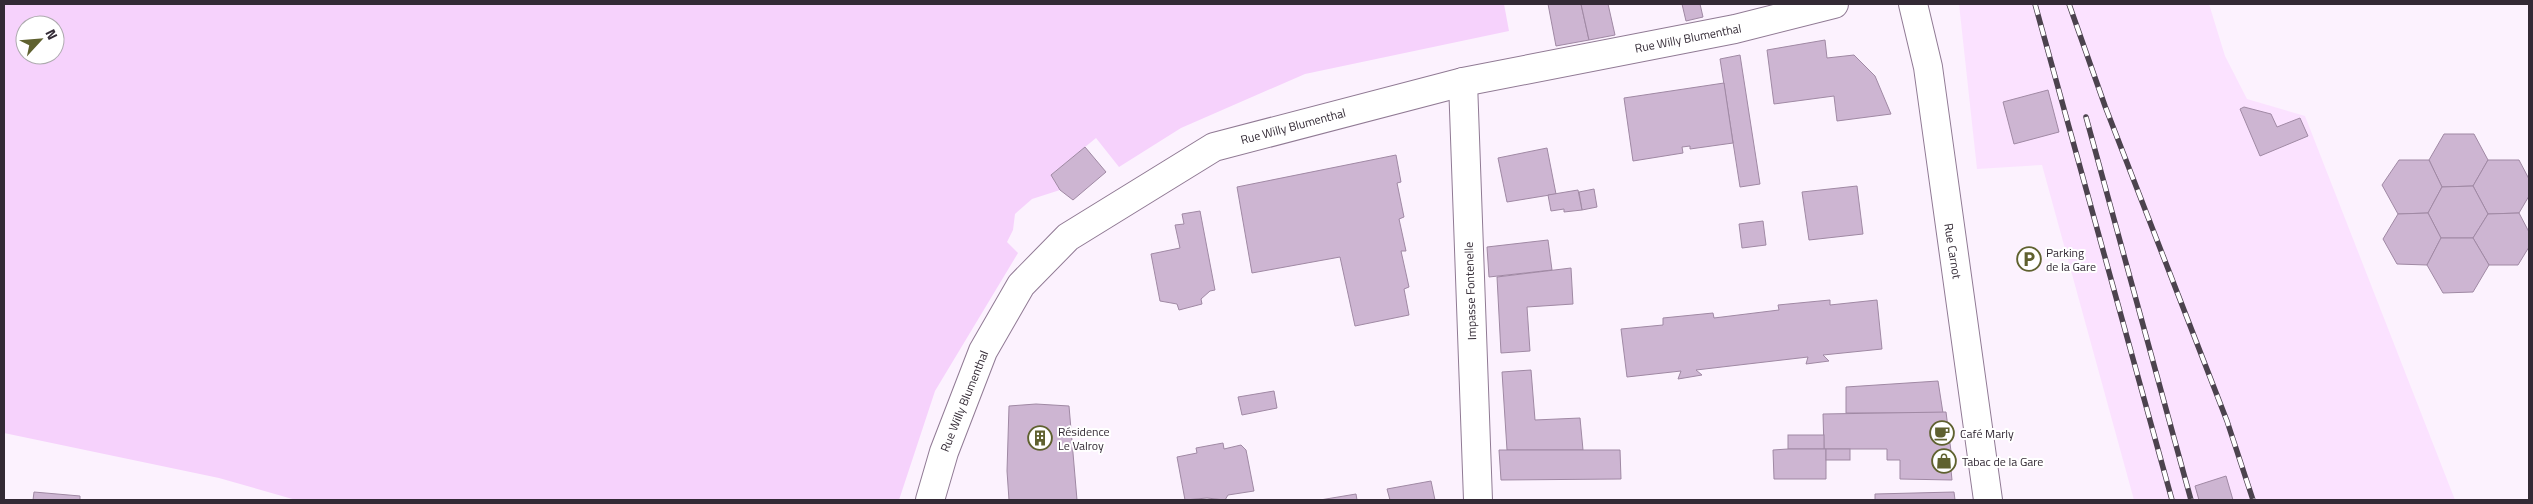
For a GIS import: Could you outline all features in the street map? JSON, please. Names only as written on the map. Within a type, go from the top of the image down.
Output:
[{"type":"main road","name":"Rue Willy Blumenthal","points":[[930,500],[944,452],[983,351],[1021,285],[1068,237],[1214,147],[1463,82],[1735,29],[1834,4]]},
{"type":"main road","name":"Rue Carnot","points":[[1913,4],[1928,67],[1988,500]]},
{"type":"main road","name":"Impasse Fontenelle","points":[[1463,82],[1478,500]]},
{"type":"shaded area","points":[[4,4],[1504,4],[1509,31],[1305,74],[1181,128],[1119,167],[1096,138],[1051,175],[1060,190],[1032,199],[1015,214],[1013,230],[1007,242],[1018,253],[935,391],[899,500],[296,500],[219,478],[4,433]]},
{"type":"shaded area","points":[[1959,4],[2209,4],[2225,56],[2247,99],[2305,116],[2455,500],[2134,500],[2042,165],[1977,169]]},
{"type":"building","points":[[1548,4],[1581,4],[1589,40],[1556,46]]},
{"type":"building","points":[[1581,4],[1608,4],[1615,35],[1589,40]]},
{"type":"building","points":[[1682,4],[1700,4],[1703,17],[1686,21]]},
{"type":"building","points":[[1825,40],[1827,58],[1854,55],[1875,76],[1891,114],[1837,121],[1834,96],[1774,104],[1767,50]]},
{"type":"building","points":[[1740,55],[1760,184],[1740,187],[1720,59]]},
{"type":"building","points":[[1724,83],[1733,143],[1690,149],[1690,146],[1682,147],[1683,153],[1633,161],[1624,98]]},
{"type":"building","points":[[2048,90],[2059,132],[2014,144],[2003,102]]},
{"type":"building","points":[[2244,107],[2271,114],[2277,127],[2300,118],[2308,136],[2260,156],[2240,109]]},
{"type":"building","points":[[2444,134],[2474,134],[2488,160],[2473,186],[2442,187],[2429,160]]},
{"type":"building","points":[[1085,147],[1106,172],[1073,200],[1060,190],[1051,175]]},
{"type":"building","points":[[1547,148],[1556,194],[1507,202],[1498,158]]},
{"type":"building","points":[[1396,155],[1401,182],[1397,183],[1404,217],[1399,219],[1406,251],[1401,251],[1409,287],[1404,289],[1409,315],[1355,326],[1340,257],[1252,273],[1237,187]]},
{"type":"building","points":[[2399,160],[2429,160],[2442,187],[2428,213],[2398,214],[2382,185]]},
{"type":"building","points":[[2488,160],[2519,160],[2529,179],[2529,196],[2519,213],[2488,214],[2473,186]]},
{"type":"building","points":[[1857,186],[1863,234],[1809,240],[1802,192]]},
{"type":"building","points":[[2473,186],[2488,214],[2473,238],[2441,238],[2428,213],[2442,187]]},
{"type":"building","points":[[1594,189],[1597,207],[1582,210],[1579,192]]},
{"type":"building","points":[[1578,190],[1582,210],[1564,212],[1564,209],[1551,211],[1548,195]]},
{"type":"building","points":[[1200,211],[1215,290],[1210,291],[1201,299],[1202,304],[1179,310],[1177,304],[1160,301],[1151,254],[1180,248],[1175,225],[1184,224],[1182,214]]},
{"type":"building","points":[[2428,213],[2441,238],[2427,265],[2397,264],[2383,239],[2398,214]]},
{"type":"building","points":[[2519,213],[2529,232],[2529,247],[2518,265],[2489,265],[2473,238],[2488,214]]},
{"type":"building","points":[[1763,221],[1766,245],[1742,248],[1739,224]]},
{"type":"building","points":[[2441,238],[2473,238],[2489,265],[2473,292],[2443,293],[2427,265]]},
{"type":"building","points":[[1548,240],[1552,270],[1489,277],[1487,247]]},
{"type":"building","points":[[1571,268],[1573,304],[1527,307],[1530,351],[1501,353],[1497,277]]},
{"type":"building","points":[[1830,300],[1830,305],[1877,300],[1882,349],[1823,355],[1829,361],[1806,364],[1808,357],[1696,370],[1702,375],[1678,379],[1681,371],[1627,377],[1621,329],[1663,325],[1663,318],[1713,313],[1714,318],[1779,310],[1778,305]]},
{"type":"building","points":[[1531,370],[1535,420],[1580,418],[1583,450],[1507,450],[1502,372]]},
{"type":"building","points":[[1938,381],[1943,413],[1846,413],[1846,387]]},
{"type":"building","points":[[1274,391],[1277,408],[1242,415],[1238,397]]},
{"type":"building","name":"Résidence Le Valroy","points":[[1036,404],[1069,406],[1077,500],[1009,500],[1007,471],[1009,406]]},
{"type":"building","points":[[1946,412],[1952,459],[1950,460],[1952,480],[1900,479],[1900,460],[1887,460],[1887,449],[1824,449],[1823,414]]},
{"type":"building","points":[[1788,435],[1824,435],[1824,449],[1788,449]]},
{"type":"building","points":[[1223,443],[1224,449],[1241,445],[1246,450],[1254,491],[1228,495],[1225,500],[1207,498],[1185,500],[1177,457],[1197,453],[1196,448]]},
{"type":"building","points":[[1826,449],[1826,479],[1774,479],[1773,450]]},
{"type":"building","points":[[1826,449],[1850,449],[1850,460],[1826,460]]},
{"type":"building","points":[[1499,450],[1620,450],[1621,479],[1501,480]]},
{"type":"building","points":[[2226,476],[2233,500],[2199,500],[2195,486]]},
{"type":"building","points":[[1431,481],[1435,500],[1390,500],[1387,489]]},
{"type":"building","points":[[34,492],[80,496],[80,500],[33,500]]},
{"type":"building","points":[[1954,492],[1955,500],[1875,500],[1875,494]]},
{"type":"building","points":[[1356,494],[1357,500],[1320,500]]},
{"type":"railway","points":[[2035,4],[2172,500]]},
{"type":"railway","points":[[2069,4],[2105,106],[2227,421],[2253,500]]},
{"type":"railway","points":[[2086,117],[2191,500]]},
{"type":"place","name":"Parking de la Gare","points":[[2029,259]]},
{"type":"place","name":"Café Marly","points":[[1942,433]]},
{"type":"place","name":"Résidence Le Valroy","points":[[1040,438]]},
{"type":"place","name":"Tabac de la Gare","points":[[1944,461]]}]
